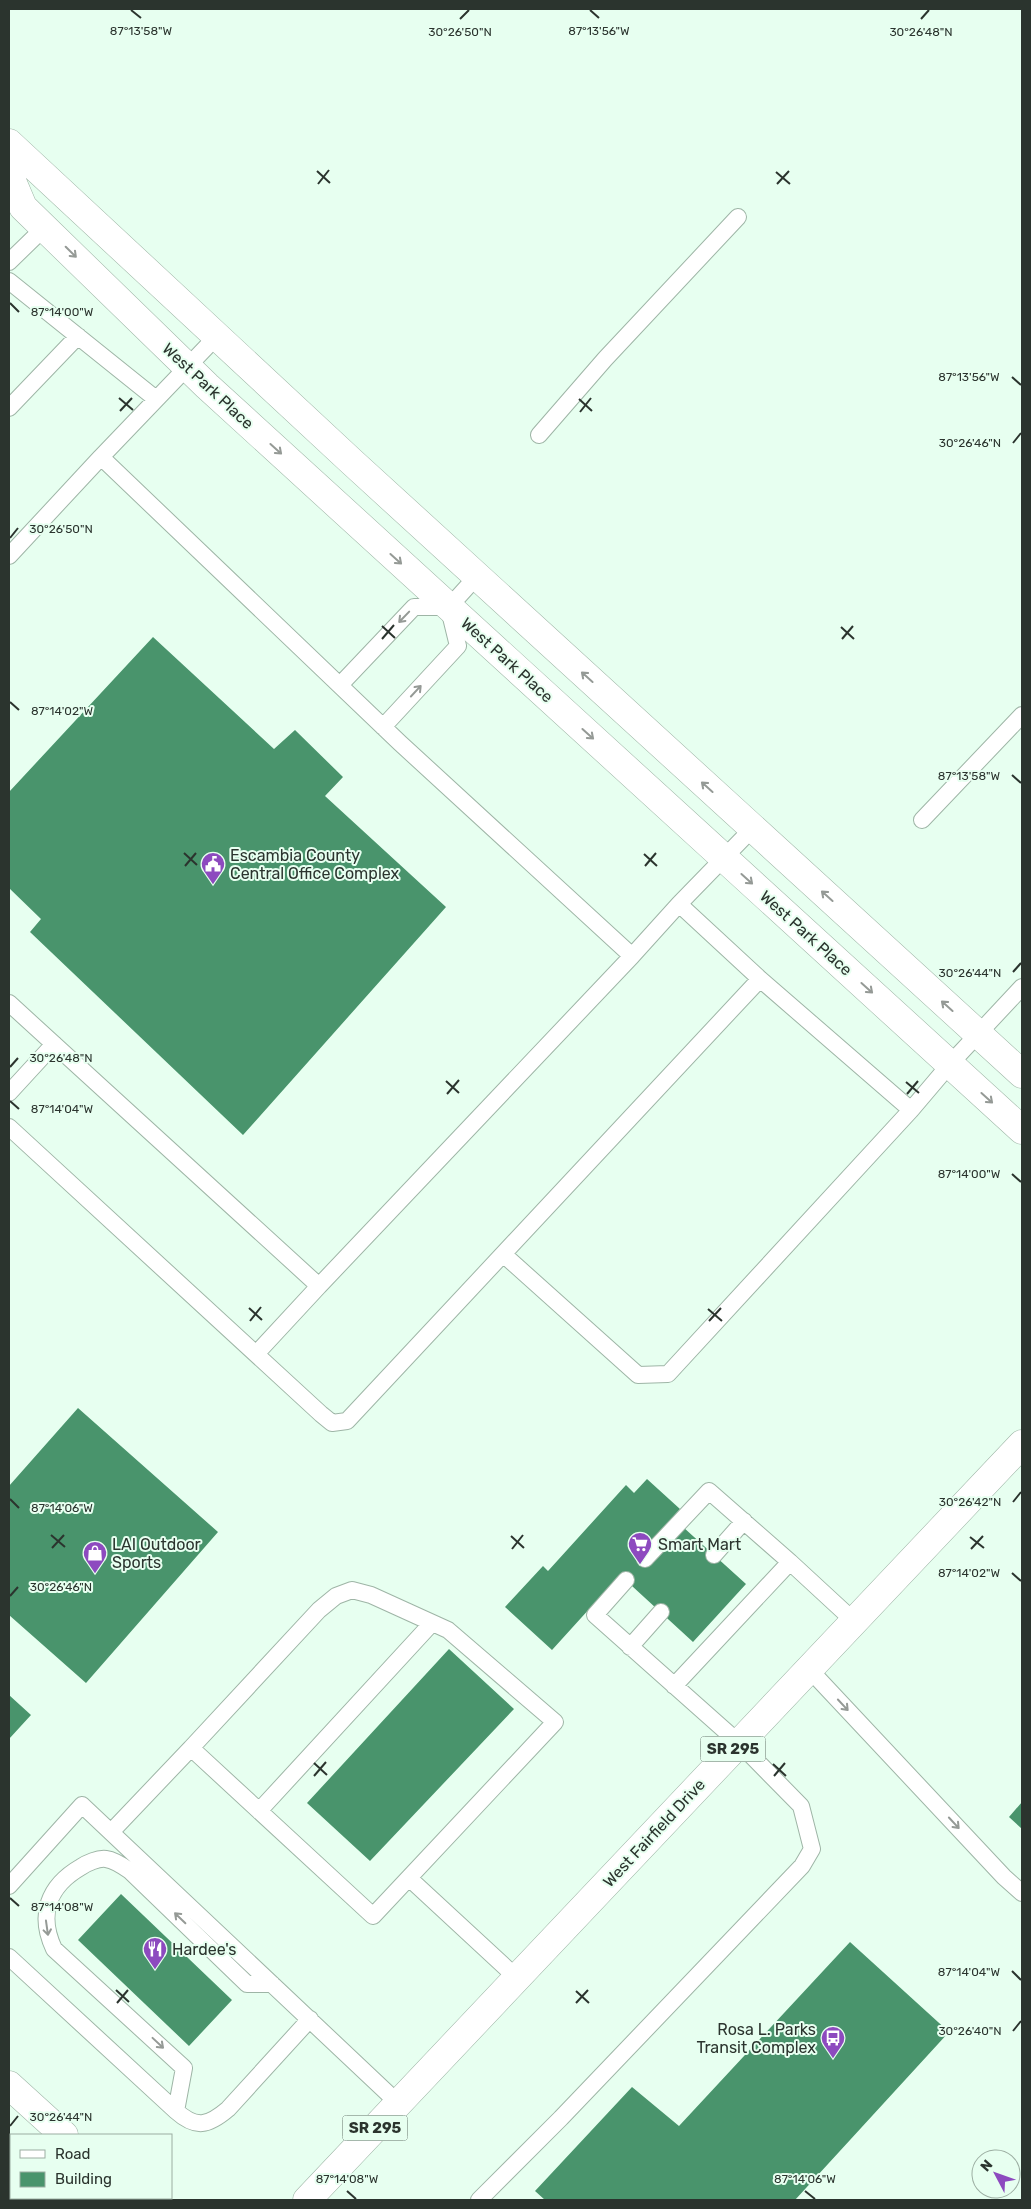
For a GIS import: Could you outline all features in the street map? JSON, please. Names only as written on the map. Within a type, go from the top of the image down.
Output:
[{"type":"street","points":[[9,143],[1022,1074]]},
{"type":"street","name":"West Park Place","points":[[9,174],[23,207],[187,366],[1022,1130]]},
{"type":"street","name":"West Fairfield Drive","points":[[307,2200],[1022,1444]]},
{"type":"street","points":[[9,2085],[63,2134]]},
{"type":"lane","points":[[539,435],[605,359],[738,217]]},
{"type":"lane","points":[[9,262],[45,227]]},
{"type":"lane","points":[[9,280],[156,399]]},
{"type":"lane","points":[[9,408],[78,336]]},
{"type":"lane","points":[[9,556],[217,336]]},
{"type":"lane","points":[[101,457],[383,727],[632,956]]},
{"type":"lane","points":[[340,685],[414,607],[449,607],[478,575]]},
{"type":"lane","points":[[383,727],[458,646],[449,607]]},
{"type":"lane","points":[[922,820],[1019,725]]},
{"type":"lane","points":[[256,1354],[679,904],[753,828]]},
{"type":"lane","points":[[679,904],[760,979],[911,1110]]},
{"type":"lane","points":[[9,1127],[332,1423],[347,1421],[760,979]]},
{"type":"lane","points":[[503,1254],[638,1375],[668,1374],[911,1110],[950,1064],[979,1035],[1022,986]]},
{"type":"lane","points":[[9,1003],[320,1286]]},
{"type":"lane","points":[[9,1093],[54,1044]]},
{"type":"lane","points":[[645,1558],[709,1491],[855,1622]]},
{"type":"lane","points":[[714,1555],[744,1522]]},
{"type":"lane","points":[[674,1686],[790,1562]]},
{"type":"lane","points":[[479,2200],[561,2118],[802,1866],[812,1850],[801,1806],[739,1743],[595,1614],[626,1580]]},
{"type":"lane","points":[[112,1831],[319,1610],[336,1596],[352,1590],[371,1595],[448,1630],[555,1722],[410,1879],[373,1916],[191,1748]]},
{"type":"lane","points":[[630,1646],[661,1612]]},
{"type":"lane","points":[[259,1810],[432,1623]]},
{"type":"lane","points":[[809,1669],[1004,1877],[1022,1893]]},
{"type":"lane","points":[[9,1886],[82,1805],[112,1831],[398,2103]]},
{"type":"lane","points":[[176,2111],[184,2068],[54,1948],[47,1932],[46,1916],[50,1900],[57,1886],[72,1872],[88,1863],[105,1858],[121,1865],[130,1871],[248,1984],[272,1984]]},
{"type":"lane","points":[[410,1879],[517,1978]]},
{"type":"lane","points":[[9,1957],[184,2119],[199,2124],[214,2121],[228,2109],[310,2019]]},
{"type":"building","points":[[153,637],[274,749],[295,730],[343,777],[325,796],[446,907],[243,1135],[30,932],[41,919],[9,888],[9,792]]},
{"type":"building","name":"LAI Outdoor Sports","points":[[78,1408],[218,1532],[86,1683],[9,1615],[9,1486]]},
{"type":"building","name":"Smart Mart","points":[[647,1479],[680,1509],[640,1554],[683,1527],[746,1584],[693,1642],[620,1575],[552,1650],[505,1607],[543,1566],[548,1571],[626,1485],[634,1493]]},
{"type":"building","points":[[449,1649],[514,1709],[370,1861],[307,1803]]},
{"type":"building","points":[[9,1695],[31,1715],[9,1739]]},
{"type":"building","points":[[1022,1802],[1022,1829],[1009,1817]]},
{"type":"building","name":"Hardee's","points":[[121,1894],[232,2000],[189,2046],[78,1940]]},
{"type":"building","name":"Rosa L. Parks Transit Complex","points":[[850,1942],[949,2032],[795,2200],[545,2200],[535,2191],[632,2087],[679,2126]]},
{"type":"place","name":"Escambia County Central Office Complex","points":[[213,885]]},
{"type":"place","name":"Smart Mart","points":[[640,1565]]},
{"type":"place","name":"LAI Outdoor Sports","points":[[95,1574]]},
{"type":"place","name":"Hardee's","points":[[155,1970]]},
{"type":"place","name":"Rosa L. Parks Transit Complex","points":[[833,2059]]}]
